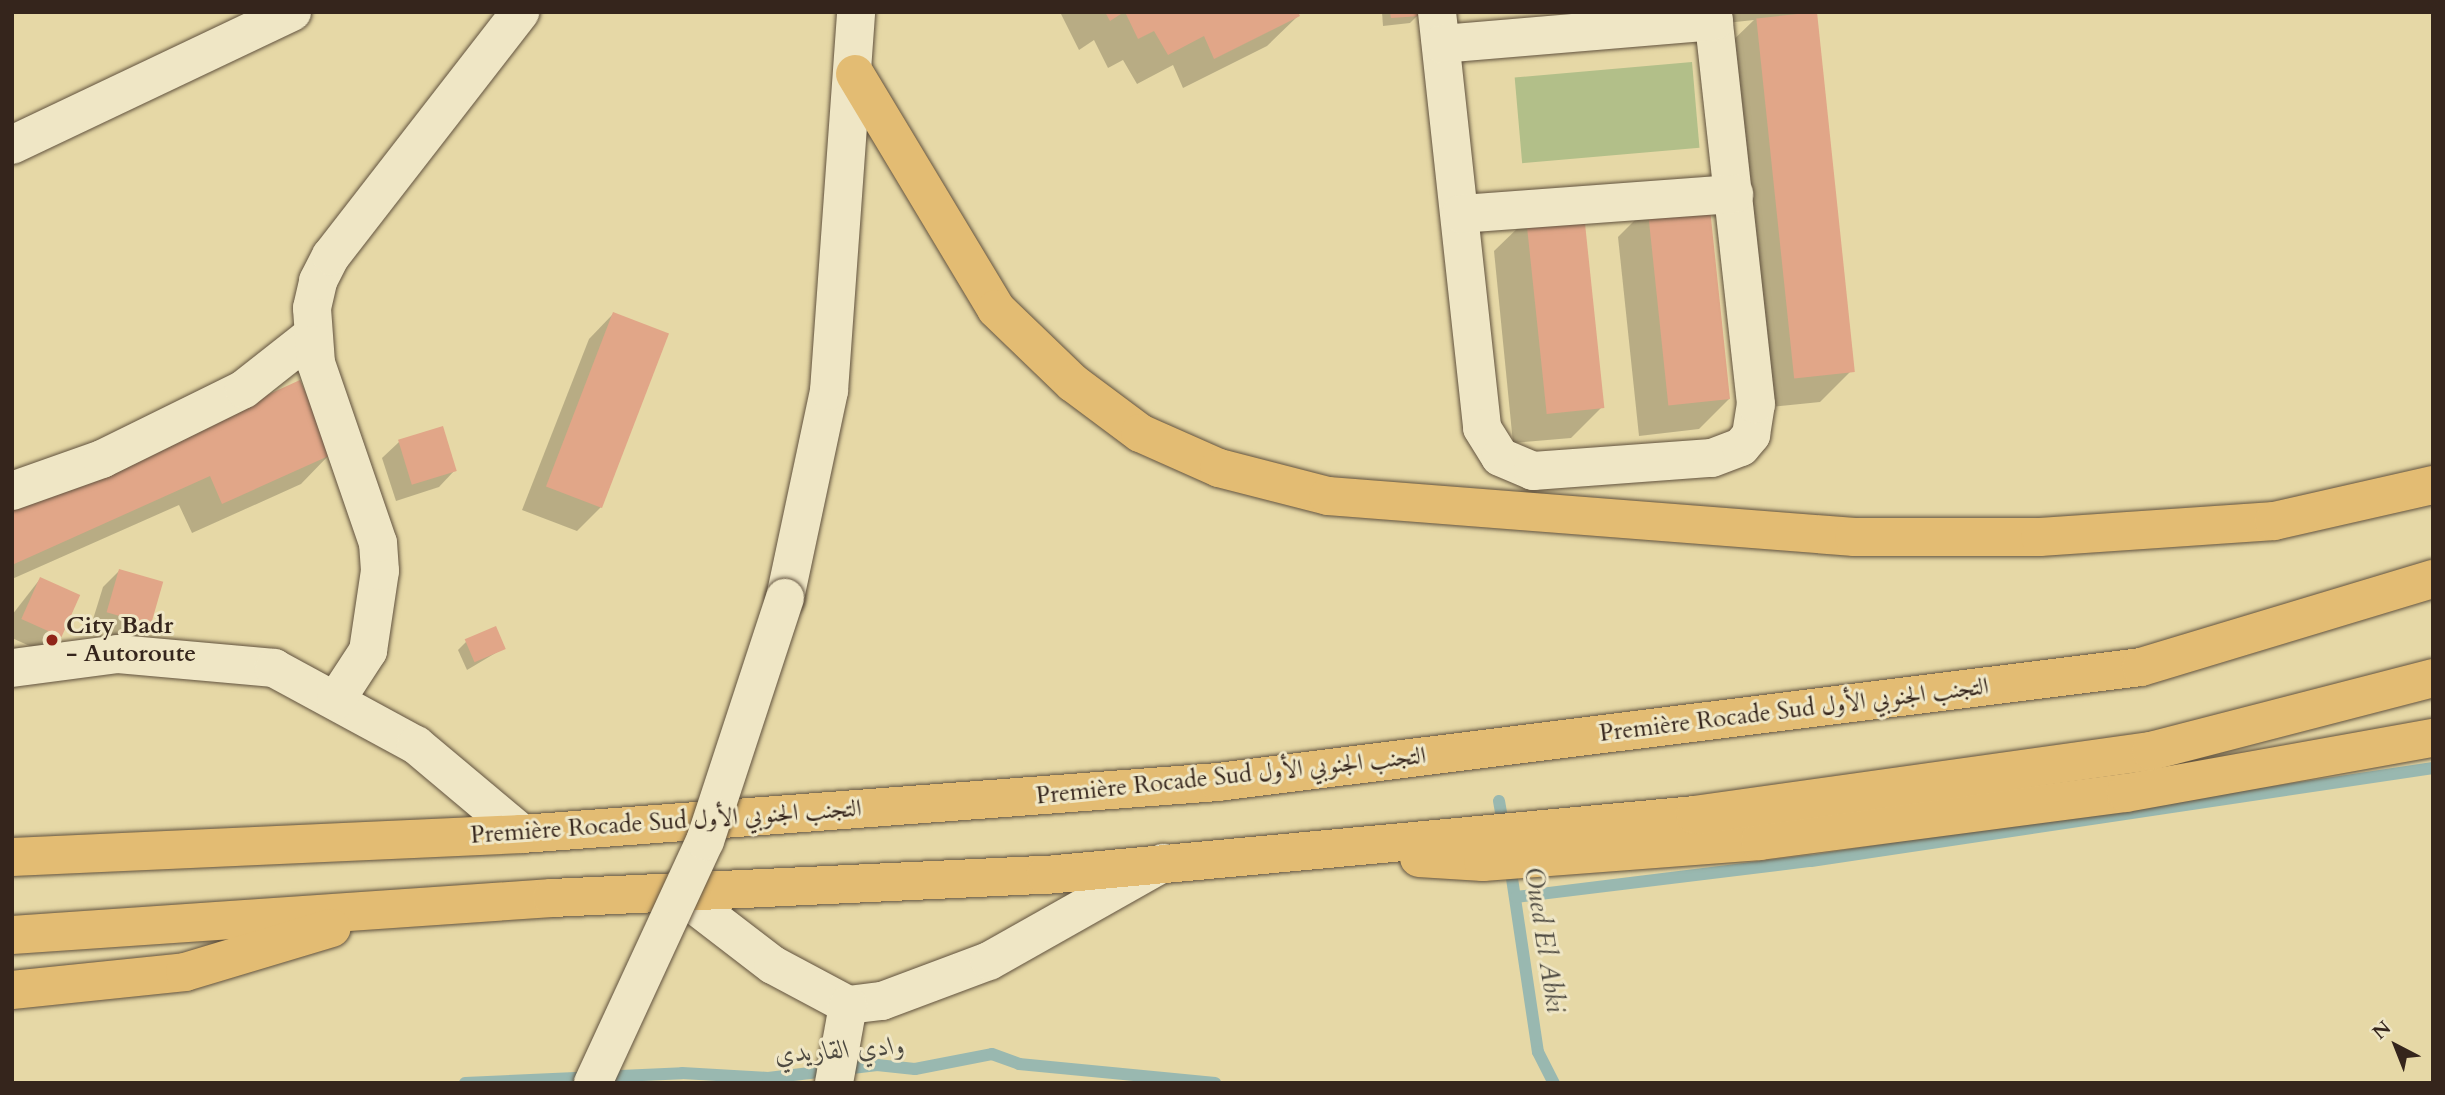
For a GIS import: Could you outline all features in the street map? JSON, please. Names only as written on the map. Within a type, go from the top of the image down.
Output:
[{"type":"highway","points":[[855,74],[996,309],[1073,383],[1140,433],[1219,468],[1300,489],[1456,511],[1841,537],[2040,537],[2274,521],[2433,485]]},
{"type":"highway","name":"Première Rocade Sud التجنب الجنوبي الأول","points":[[12,857],[522,835],[1218,782],[2141,667],[2433,579]]},
{"type":"highway","points":[[12,936],[680,893],[825,890],[1163,863],[1695,815],[1958,783],[2151,751],[2433,678]]},
{"type":"highway","points":[[1295,849],[1483,862],[1760,841],[2126,793],[2433,738]]},
{"type":"highway","points":[[12,990],[185,972],[376,913]]},
{"type":"street","points":[[12,145],[292,12]]},
{"type":"street","points":[[336,700],[368,651],[380,571],[378,543],[311,336],[316,290],[331,256],[520,12]]},
{"type":"street","points":[[593,1083],[705,841],[785,598],[829,391],[855,74],[856,12]]},
{"type":"street","points":[[1713,16],[1756,420],[1741,447],[1698,459],[1533,471],[1500,457],[1482,428],[1439,28],[1713,16]]},
{"type":"street","points":[[1461,214],[1734,194]]},
{"type":"street","points":[[12,491],[102,459],[244,389],[311,336]]},
{"type":"street","points":[[12,668],[118,654],[274,668],[416,745],[522,835]]},
{"type":"street","points":[[680,893],[773,965],[848,1005],[882,1001],[989,961],[1163,863]]},
{"type":"street","points":[[834,1083],[848,1005]]},
{"type":"green space","points":[[1692,62],[1699,148],[1522,163],[1515,78]]},
{"type":"building","points":[[1105,12],[1124,12],[1110,21]]},
{"type":"building","points":[[1125,12],[1298,12],[1300,16],[1214,59],[1204,36],[1168,55],[1154,31],[1138,39]]},
{"type":"building","points":[[1390,12],[1419,12],[1420,16],[1391,18]]},
{"type":"building","points":[[1817,12],[1855,372],[1794,378],[1756,18]]},
{"type":"building","points":[[1709,199],[1730,399],[1668,405],[1647,205]]},
{"type":"building","points":[[1584,214],[1604,408],[1547,414],[1526,220]]},
{"type":"building","points":[[613,312],[669,334],[602,508],[546,487]]},
{"type":"building","points":[[300,380],[333,454],[222,504],[210,476],[12,565],[12,511]]},
{"type":"building","points":[[443,426],[457,471],[412,485],[398,440]]},
{"type":"building","points":[[119,569],[163,582],[151,625],[107,612]]},
{"type":"building","points":[[40,577],[80,595],[61,637],[21,619]]},
{"type":"building","points":[[496,626],[506,649],[474,662],[465,639]]},
{"type":"waterway","points":[[1516,897],[1811,861],[2433,768]]},
{"type":"waterway","name":"Oued El Abki","points":[[1499,801],[1504,830]]},
{"type":"waterway","name":"Oued El Abki","points":[[1510,865],[1538,1052],[1554,1083]]},
{"type":"waterway","name":"وادي القاريدي","points":[[465,1083],[682,1073],[768,1078],[877,1065],[915,1069],[992,1054],[1019,1064],[1215,1083]]},
{"type":"place","name":"City Badr - Autoroute","points":[[52,640]]}]
